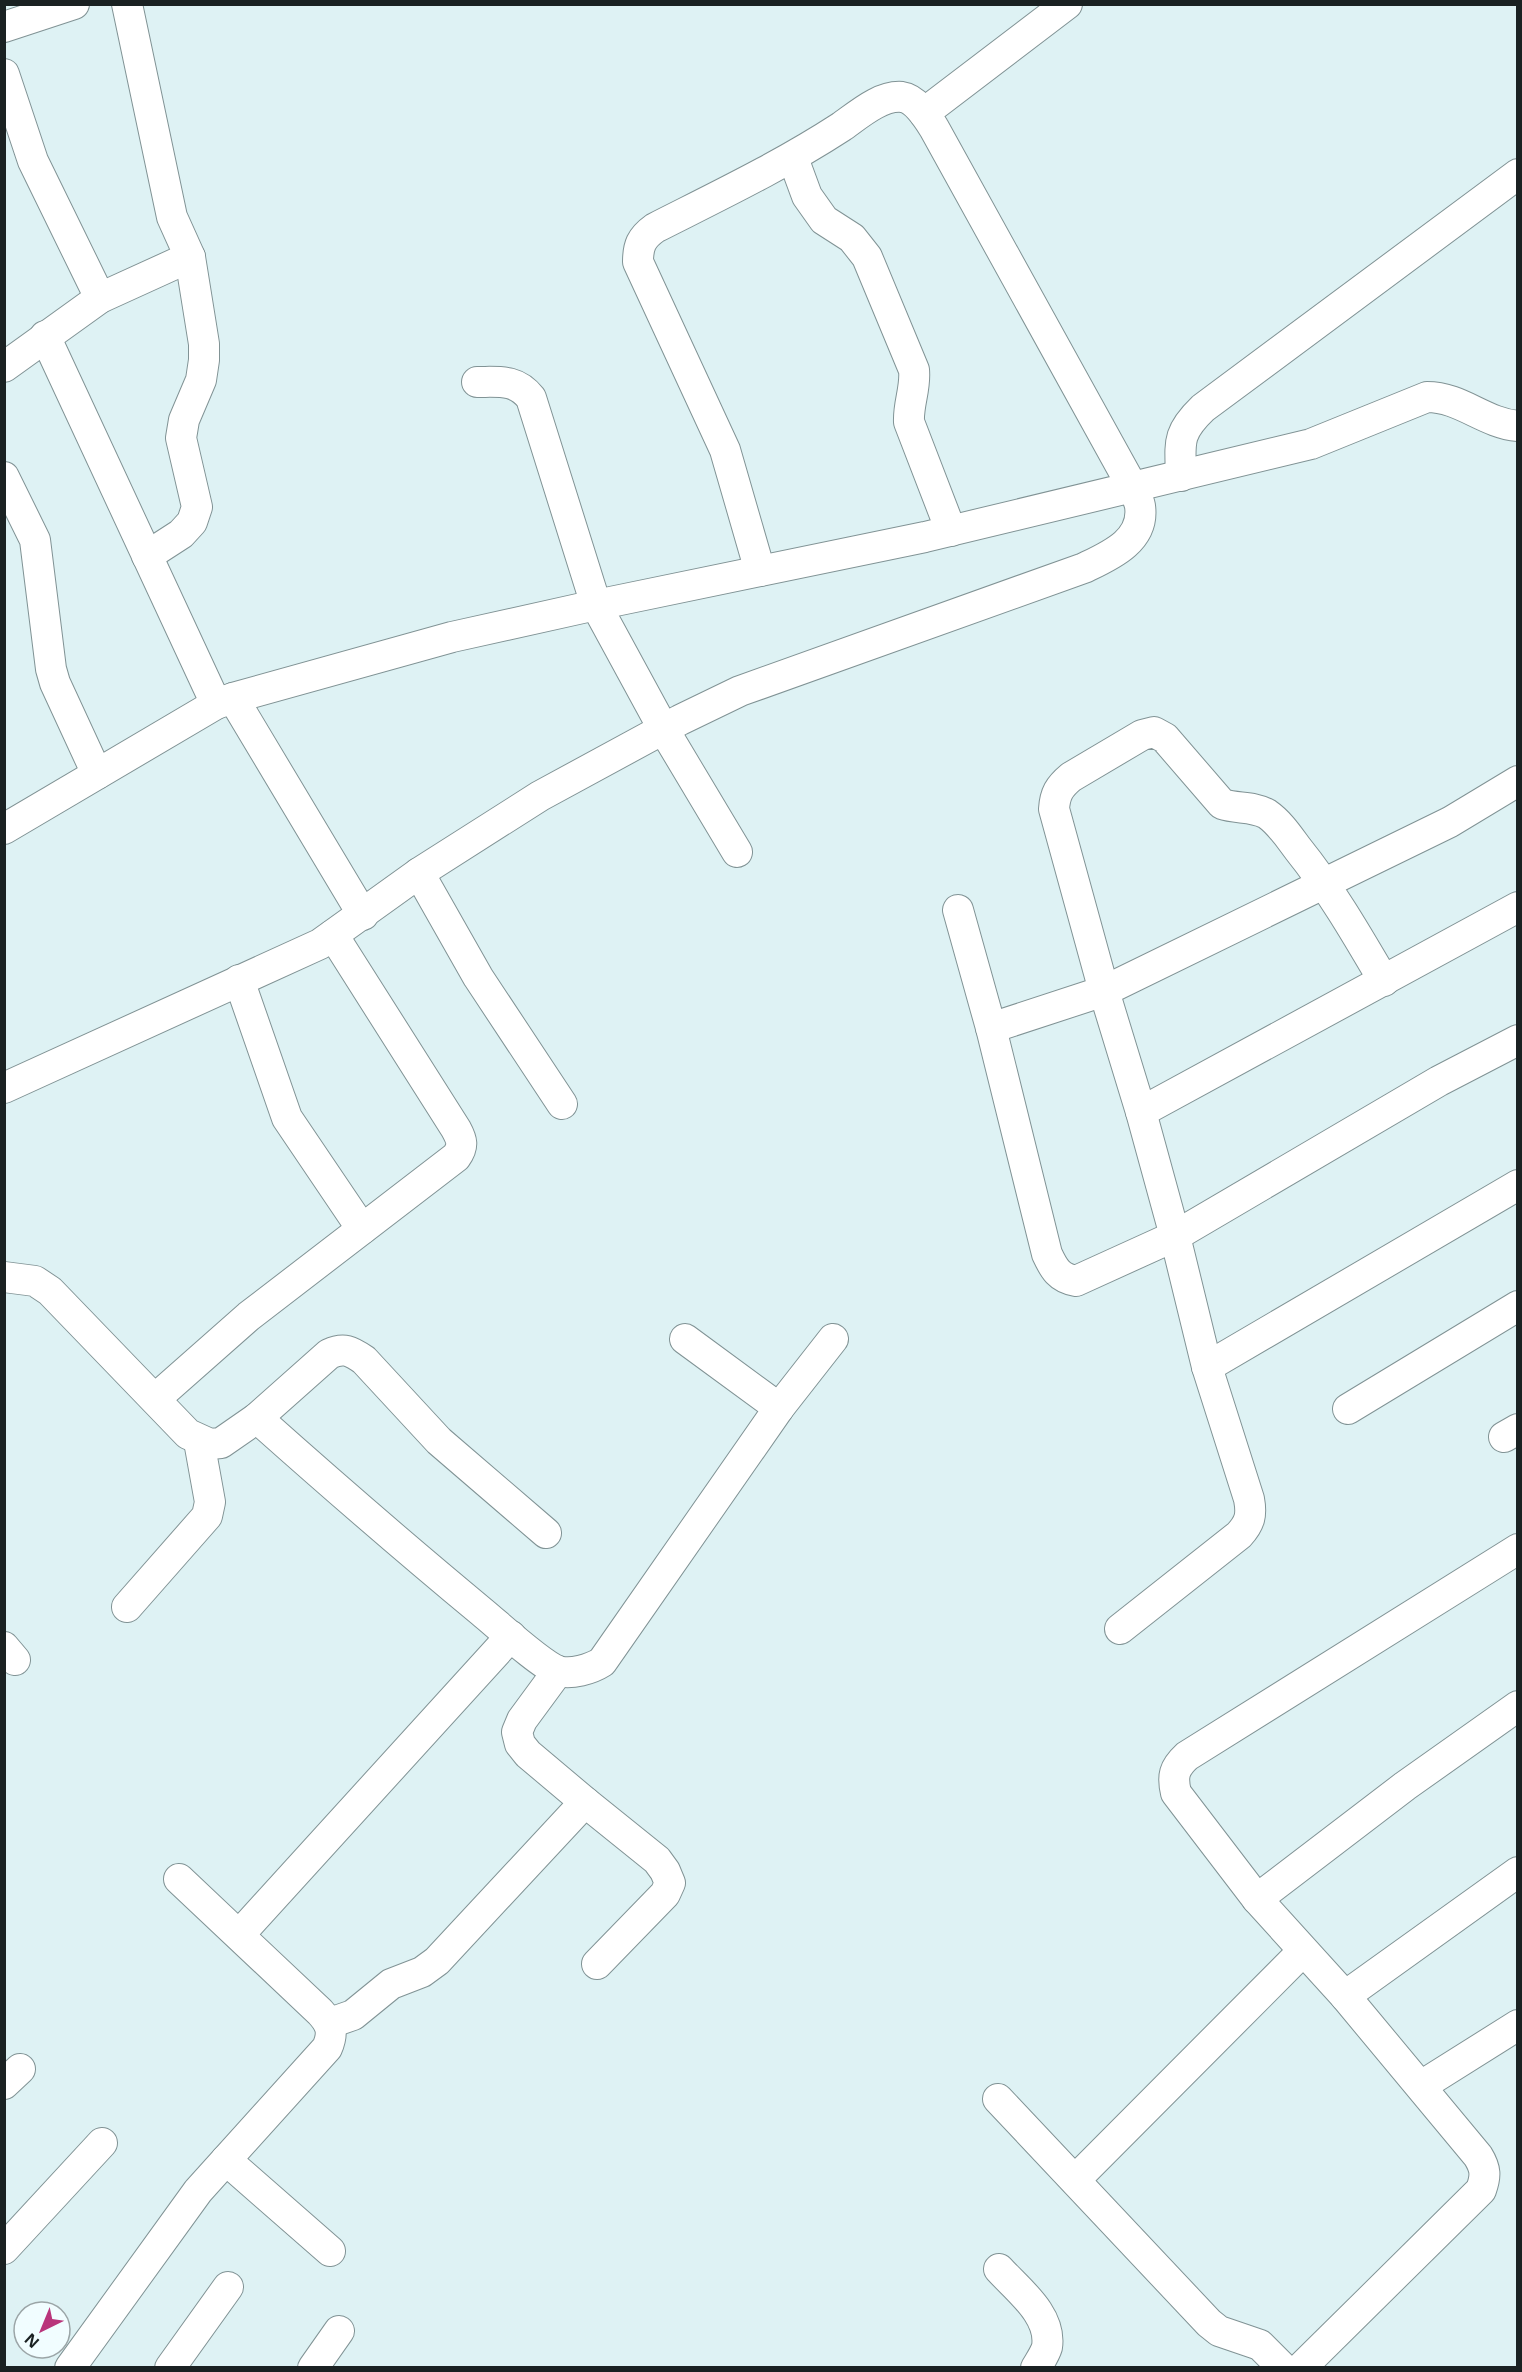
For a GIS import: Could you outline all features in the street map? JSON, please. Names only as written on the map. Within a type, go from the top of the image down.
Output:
[{"type":"street","points":[[4,27],[74,4]]},
{"type":"street","points":[[127,4],[172,217],[190,257],[204,344],[201,380],[184,420],[182,438],[197,507],[192,522],[181,534],[147,556]]},
{"type":"street","points":[[924,113],[1067,4]]},
{"type":"street","points":[[4,74],[33,161],[100,298]]},
{"type":"street","points":[[4,1088],[320,944],[419,873],[540,796],[756,684],[1084,568],[1120,550],[1129,541],[1138,522],[1140,506],[1133,488],[924,113],[911,101],[902,97],[883,100],[793,158],[655,228],[644,235],[638,248],[638,262],[725,450],[760,571]]},
{"type":"street","points":[[793,158],[807,196],[816,210],[824,220],[852,238],[867,257],[876,278],[914,369],[915,382],[908,411],[909,422],[951,531]]},
{"type":"street","points":[[1181,476],[1180,441],[1188,422],[1203,408],[1518,174]]},
{"type":"street","points":[[4,367],[100,298],[190,257]]},
{"type":"street","points":[[45,336],[147,556],[225,701],[363,915]]},
{"type":"street","points":[[477,382],[511,383],[523,388],[531,398],[596,605],[664,730],[737,852]]},
{"type":"street","points":[[4,829],[225,701],[452,638],[596,605],[951,531],[1311,444],[1427,396],[1444,397],[1517,428]]},
{"type":"street","points":[[4,477],[34,540],[51,669],[55,683],[97,774]]},
{"type":"street","points":[[1120,1629],[1239,1535],[1246,1527],[1251,1514],[1249,1499],[1207,1367],[1142,1112],[1104,991],[1054,809],[1055,795],[1061,785],[1071,777],[1142,735],[1154,732],[1165,738],[1222,804],[1234,808],[1256,808],[1268,815],[1279,826],[1325,883],[1384,981]]},
{"type":"street","points":[[991,1028],[1104,991],[1450,822],[1518,781]]},
{"type":"street","points":[[419,873],[478,977],[562,1104]]},
{"type":"street","points":[[1142,1112],[1518,907]]},
{"type":"street","points":[[958,909],[991,1028],[1047,1254],[1053,1269],[1064,1279],[1076,1281],[1175,1236],[1439,1081],[1518,1040]]},
{"type":"street","points":[[154,1399],[249,1316],[456,1157],[462,1149],[461,1138],[333,935]]},
{"type":"street","points":[[239,980],[287,1118],[362,1229]]},
{"type":"street","points":[[1207,1367],[1518,1185]]},
{"type":"street","points":[[4,1277],[35,1281],[50,1291],[188,1434],[199,1441],[210,1444],[221,1443],[257,1418],[329,1354],[340,1349],[352,1352],[364,1360],[439,1441],[546,1533]]},
{"type":"street","points":[[1348,1410],[1518,1306]]},
{"type":"street","points":[[685,1339],[779,1408]]},
{"type":"street","points":[[257,1418],[365,1515],[511,1636],[558,1671],[569,1672],[594,1667],[602,1662],[779,1408],[833,1339]]},
{"type":"street","points":[[127,1607],[207,1516],[210,1502],[199,1441]]},
{"type":"street","points":[[1301,2367],[1481,2190],[1485,2179],[1485,2168],[1478,2156],[1345,1996],[1257,1899],[1176,1793],[1173,1779],[1177,1765],[1187,1756],[1518,1549]]},
{"type":"street","points":[[239,1935],[511,1636]]},
{"type":"street","points":[[558,1671],[522,1720],[517,1732],[520,1744],[528,1754],[657,1860],[670,1883],[665,1894],[597,1964]]},
{"type":"street","points":[[1257,1899],[1405,1786],[1518,1706]]},
{"type":"street","points":[[330,2023],[353,2015],[391,1984],[422,1971],[438,1961],[585,1802]]},
{"type":"street","points":[[1345,1996],[1518,1872]]},
{"type":"street","points":[[70,2367],[187,2205],[327,2048],[332,2036],[330,2023],[179,1879]]},
{"type":"street","points":[[1075,2180],[1303,1951]]},
{"type":"street","points":[[1421,2086],[1518,2025]]},
{"type":"street","points":[[998,2099],[1219,2331],[1260,2345],[1283,2367]]},
{"type":"street","points":[[4,2249],[102,2143]]},
{"type":"street","points":[[226,2160],[330,2251]]},
{"type":"street","points":[[999,2269],[1041,2316],[1048,2332],[1047,2349],[1036,2367]]},
{"type":"street","points":[[170,2367],[228,2287]]},
{"type":"street","points":[[313,2367],[339,2331]]}]
